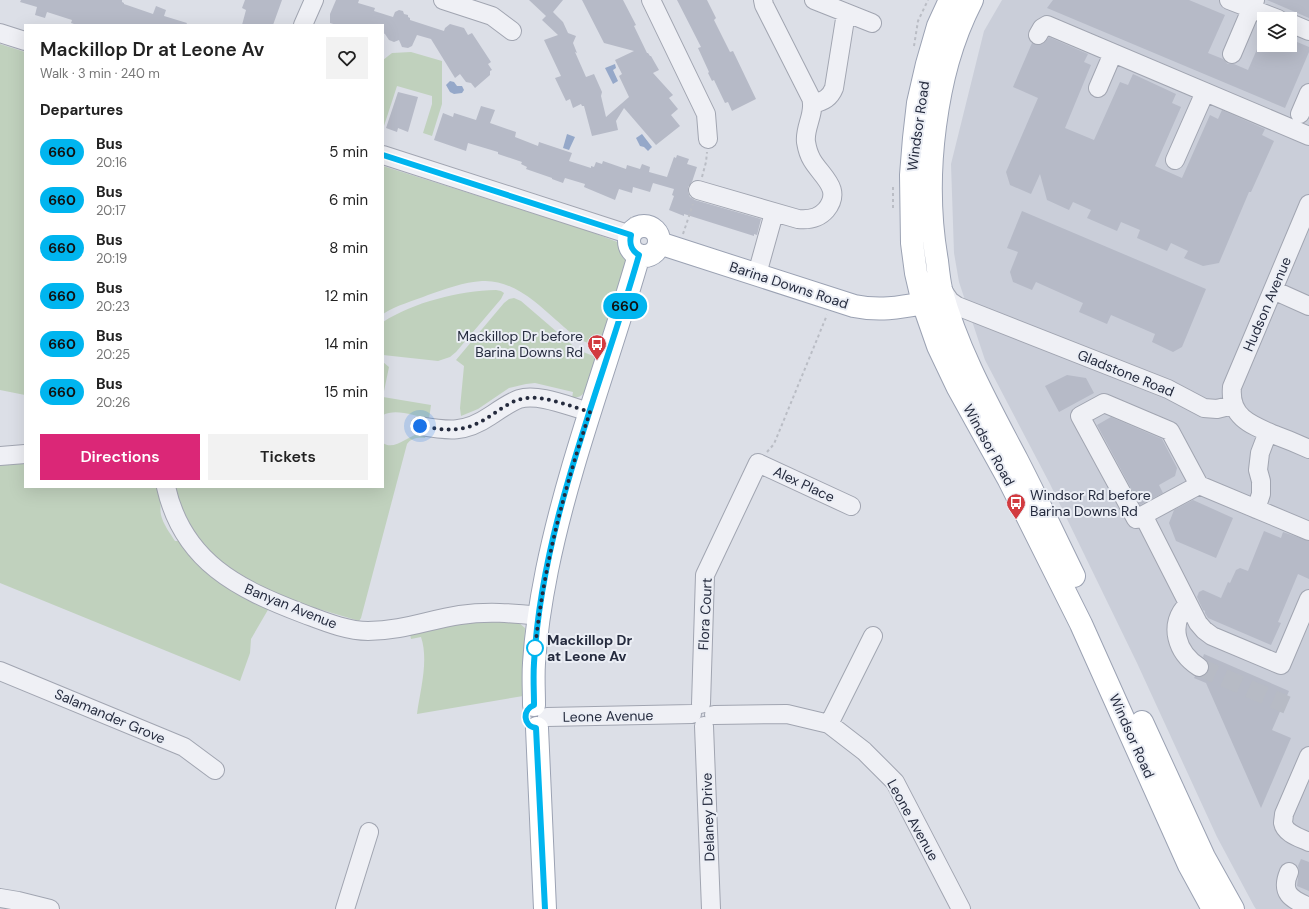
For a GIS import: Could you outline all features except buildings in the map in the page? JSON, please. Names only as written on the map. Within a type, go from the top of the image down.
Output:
[{"type":"main road","name":"Windsor Road","points":[[950,0],[938,26],[927,64],[918,102],[914,138],[911,175],[912,243],[922,303],[938,346],[958,388],[1009,480],[1081,624],[1189,865],[1213,909]]},
{"type":"main road","name":"Windsor Road","points":[[972,0],[957,31],[947,60],[938,104],[933,144],[931,177],[932,234],[941,288],[955,330],[971,369],[1094,618],[1204,856],[1233,909]]},
{"type":"main road","points":[[640,227],[648,227],[656,232],[659,243],[657,248],[651,254],[643,256],[639,255],[631,247],[631,235],[640,227]]},
{"type":"main road","points":[[922,303],[929,294],[932,234]]},
{"type":"main road","name":"Barina Downs Road","points":[[659,243],[854,306],[878,310],[906,307],[922,303]]},
{"type":"main road","points":[[545,909],[539,716],[534,663],[539,616],[555,532],[575,457],[624,307],[639,255]]},
{"type":"street","points":[[303,24],[314,0]]},
{"type":"street","points":[[443,0],[492,16],[512,31]]},
{"type":"street","points":[[650,0],[706,114],[708,139]]},
{"type":"street","points":[[698,190],[798,220],[806,220],[816,217],[824,212],[830,205],[832,188],[828,180],[812,160],[806,143],[807,127],[813,104],[808,90],[764,5],[763,0]]},
{"type":"street","points":[[814,0],[846,14],[872,23]]},
{"type":"street","points":[[1230,0],[1253,4],[1266,12]]},
{"type":"street","points":[[1232,54],[1253,4]]},
{"type":"street","points":[[813,104],[828,98],[832,94],[846,14]]},
{"type":"street","points":[[1038,35],[1042,28],[1047,25],[1309,136]]},
{"type":"street","points":[[1297,27],[1309,31]]},
{"type":"street","points":[[0,33],[24,41]]},
{"type":"street","points":[[1098,88],[1113,53]]},
{"type":"street","points":[[1175,160],[1205,92]]},
{"type":"street","points":[[1300,114],[1309,93]]},
{"type":"street","points":[[384,154],[631,235]]},
{"type":"street","name":"Hudson Avenue","points":[[1233,405],[1231,396],[1232,387],[1309,204]]},
{"type":"street","points":[[757,274],[774,213]]},
{"type":"street","name":"Gladstone Road","points":[[941,288],[950,301],[957,306],[1168,389],[1204,408],[1217,410],[1233,405]]},
{"type":"street","points":[[1273,290],[1309,306]]},
{"type":"street","points":[[420,426],[446,430],[471,426],[519,399],[528,398],[540,398],[590,412]]},
{"type":"street","points":[[1199,485],[1136,519],[1080,416],[1104,403],[1170,431],[1199,485],[1309,531]]},
{"type":"street","points":[[1233,405],[1245,421],[1309,449]]},
{"type":"street","points":[[1256,509],[1261,494],[1261,481],[1258,470],[1260,453],[1268,432]]},
{"type":"street","points":[[0,456],[24,454]]},
{"type":"street","name":"Alex Place","points":[[758,463],[851,506]]},
{"type":"street","name":"Flora Court","points":[[703,715],[705,575],[758,463]]},
{"type":"street","name":"Banyan Avenue","points":[[166,488],[174,513],[184,534],[200,554],[218,572],[239,586],[259,596],[320,620],[343,627],[365,631],[390,631],[460,615],[483,612],[539,616]]},
{"type":"street","points":[[1143,515],[1198,623],[1212,636],[1281,665],[1309,598]]},
{"type":"street","points":[[1188,604],[1180,614],[1176,623],[1178,643],[1184,654],[1199,668]]},
{"type":"street","points":[[829,724],[873,636]]},
{"type":"street","name":"Salamander Grove","points":[[0,671],[184,747],[215,770]]},
{"type":"street","name":"Leone Avenue","points":[[539,716],[787,714],[829,724],[864,751],[895,782],[961,909]]},
{"type":"street","name":"Delaney Drive","points":[[703,715],[711,909]]},
{"type":"street","points":[[1309,756],[1284,814],[1283,823],[1287,830],[1293,835],[1309,842]]},
{"type":"street","points":[[345,909],[369,832]]},
{"type":"street","points":[[1289,872],[1286,880],[1286,891],[1294,900],[1309,907]]},
{"type":"street","points":[[0,898],[50,909]]},
{"type":"path","points":[[758,463],[774,444],[834,300]]},
{"type":"shaded area","points":[[1002,0],[1309,0],[1309,909],[1256,909],[1254,906],[1217,837],[1137,663],[1050,484],[985,360],[959,282],[954,253],[951,164],[984,31]]},
{"type":"green space","points":[[0,44],[24,52],[24,395],[0,390]]},
{"type":"green space","points":[[411,52],[442,61],[442,104],[432,136],[423,133],[432,104],[432,96],[397,86],[384,126],[384,59],[392,53]]},
{"type":"green space","points":[[384,166],[586,230],[620,243],[623,245],[628,257],[600,345],[587,343],[576,337],[531,299],[513,288],[493,281],[482,281],[455,286],[394,308],[384,313]]},
{"type":"green space","points":[[496,290],[504,293],[501,299],[456,352],[450,357],[438,361],[384,355],[384,321],[423,303],[452,295]]},
{"type":"green space","points":[[514,298],[521,301],[578,350],[596,357],[585,391],[580,396],[572,398],[573,392],[535,383],[526,384],[509,388],[478,409],[461,416],[460,408],[464,366],[456,360],[504,303],[509,299]]},
{"type":"green space","points":[[384,363],[389,367],[384,391]]},
{"type":"green space","points":[[384,397],[431,405],[429,419],[400,412],[384,415]]},
{"type":"green space","points":[[420,433],[426,434],[425,438],[415,438],[407,444],[359,621],[292,601],[236,574],[206,548],[193,530],[183,510],[175,488],[384,488],[384,444],[387,445],[396,444]]},
{"type":"green space","points":[[24,461],[24,488],[157,488],[161,497],[162,518],[175,541],[181,541],[269,608],[251,639],[250,653],[240,681],[0,583],[0,463]]},
{"type":"green space","points":[[483,620],[518,622],[525,628],[523,696],[417,714],[423,676],[424,656],[421,637],[411,639],[410,634],[458,623]]},
{"type":"water","points":[[615,64],[616,68],[613,70],[618,81],[613,84],[605,68]]},
{"type":"water","points":[[450,81],[454,82],[457,86],[462,86],[464,90],[462,93],[454,94],[450,92],[446,85]]},
{"type":"water","points":[[567,134],[575,137],[569,150],[563,148]]},
{"type":"water","points":[[642,134],[652,147],[648,151],[644,147],[640,146],[636,138]]},
{"type":"tunnel","points":[[1199,667],[1287,705]]},
{"type":"bus line","name":"660","points":[[384,155],[631,235],[631,247],[639,255],[624,307],[575,457],[555,532],[539,616],[534,663],[534,705],[528,709],[525,716],[526,721],[532,727],[536,728],[545,909]]},
{"type":"place","name":"Mackillop Dr before Barina Downs Rd","points":[[597,361]]},
{"type":"place","name":"Windsor Rd before Barina Downs Rd","points":[[1016,520]]},
{"type":"place","name":"Mackillop Dr at Leone Av","points":[[535,648]]},
{"type":"route","points":[[420,426],[446,430],[471,426],[519,399],[528,398],[540,398],[590,412],[575,457],[555,532],[539,616],[535,650],[535,648]]}]
